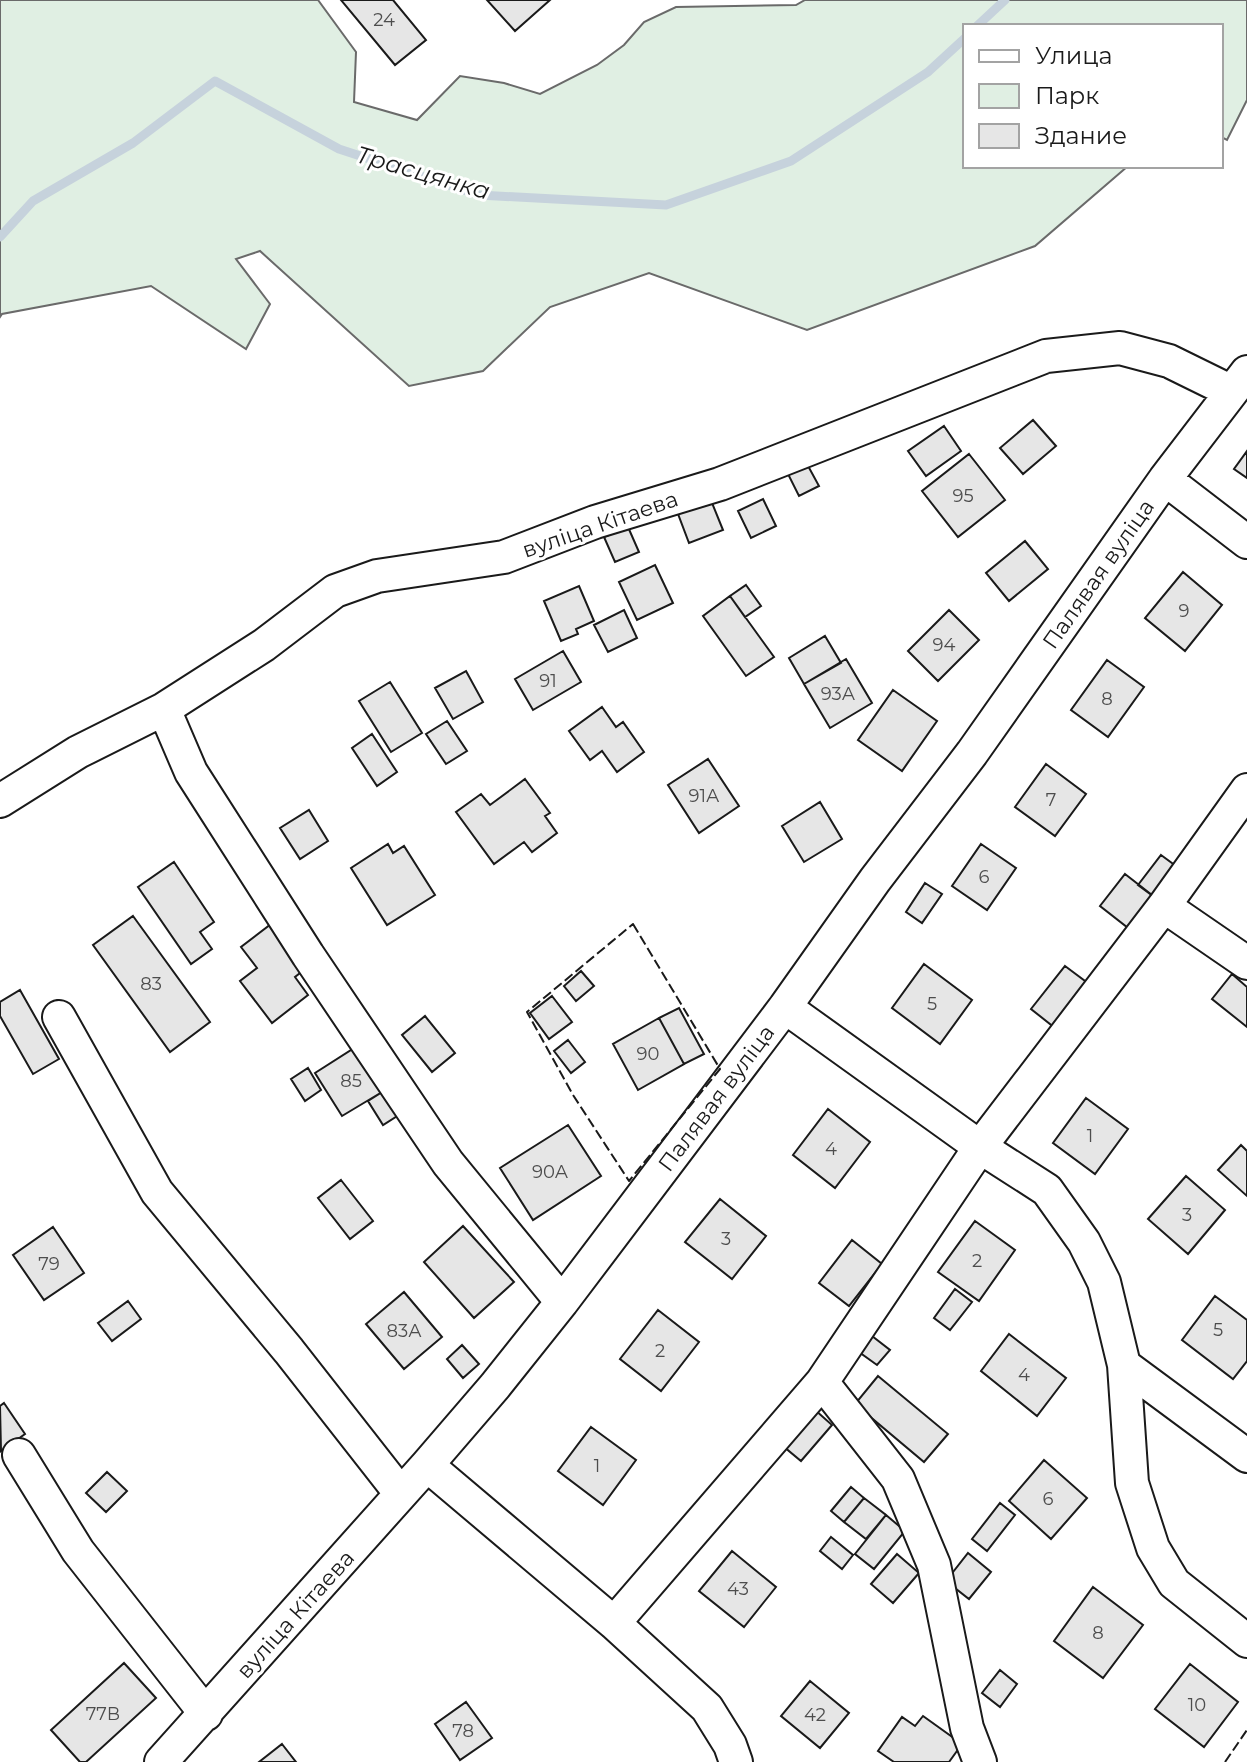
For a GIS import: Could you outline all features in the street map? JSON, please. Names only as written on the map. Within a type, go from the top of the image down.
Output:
[{"type":"street","name":"вуліца Кітаева","points":[[0,801],[78,752],[164,709],[264,645],[335,591],[377,576],[504,557],[595,522],[735,479],[1046,356],[1120,348],[1239,381]]},
{"type":"street","name":"Палявая вуліца","points":[[427,1465],[562,1302],[785,1007],[1239,381]]},
{"type":"street","points":[[1165,479],[1247,542]]},
{"type":"street","points":[[164,709],[191,772],[308,955],[448,1163],[562,1302]]},
{"type":"street","points":[[614,1623],[822,1382],[980,1147],[1164,906],[1247,790]]},
{"type":"street","points":[[1164,906],[1247,963]]},
{"type":"street","points":[[785,1007],[980,1147],[1047,1190],[1084,1242],[1104,1282],[1124,1365],[1132,1483],[1153,1548],[1174,1583],[1247,1641]]},
{"type":"street","points":[[59,1017],[157,1192],[289,1351],[401,1494]]},
{"type":"street","points":[[1124,1365],[1247,1456]]},
{"type":"street","points":[[822,1382],[898,1479],[934,1565],[967,1728],[980,1762]]},
{"type":"street","points":[[19,1455],[78,1551],[206,1714]]},
{"type":"street","name":"вуліца Кітаева","points":[[161,1762],[427,1465]]},
{"type":"street","points":[[427,1465],[614,1623],[707,1708],[730,1745],[736,1762]]},
{"type":"green space","points":[[0,0],[318,0],[356,52],[354,102],[417,120],[460,76],[504,83],[540,94],[597,65],[624,45],[644,22],[676,7],[796,5],[805,0],[1247,0],[1247,100],[1227,140],[1223,138],[1223,24],[963,24],[963,168],[1126,168],[1035,246],[807,330],[649,273],[550,307],[483,371],[409,386],[260,251],[236,259],[270,304],[246,349],[151,286],[2,314],[0,317]]},
{"type":"building","points":[[341,0],[393,0],[426,40],[395,65]]},
{"type":"building","points":[[487,0],[550,0],[515,31]]},
{"type":"building","points":[[1033,420],[1056,446],[1023,474],[1000,448]]},
{"type":"building","points":[[944,426],[961,451],[926,476],[908,451]]},
{"type":"building","points":[[1247,451],[1247,478],[1234,469]]},
{"type":"building","points":[[969,454],[1005,500],[958,537],[922,491]]},
{"type":"building","points":[[807,464],[819,486],[799,496],[788,474]]},
{"type":"building","points":[[708,493],[723,530],[689,543],[675,506]]},
{"type":"building","points":[[763,499],[776,526],[751,538],[738,511]]},
{"type":"building","points":[[628,527],[639,552],[615,562],[604,537]]},
{"type":"building","points":[[1025,541],[1048,569],[1009,601],[986,573]]},
{"type":"building","points":[[655,565],[673,603],[637,620],[619,582]]},
{"type":"building","points":[[1183,572],[1222,605],[1185,651],[1145,618]]},
{"type":"building","points":[[746,585],[761,606],[745,617],[730,596]]},
{"type":"building","points":[[579,586],[594,621],[576,629],[578,634],[561,641],[544,601]]},
{"type":"building","points":[[730,596],[774,657],[746,676],[703,616]]},
{"type":"building","points":[[624,610],[637,638],[608,652],[594,625]]},
{"type":"building","points":[[949,610],[979,640],[938,681],[908,651]]},
{"type":"building","points":[[825,636],[841,663],[804,684],[789,658]]},
{"type":"building","points":[[563,651],[581,682],[533,710],[515,679]]},
{"type":"building","points":[[846,659],[872,703],[830,728],[804,684]]},
{"type":"building","points":[[1107,660],[1144,687],[1108,737],[1071,710]]},
{"type":"building","points":[[466,671],[483,702],[453,719],[435,688]]},
{"type":"building","points":[[390,682],[422,733],[391,752],[359,701]]},
{"type":"building","points":[[893,690],[937,721],[902,771],[858,740]]},
{"type":"building","points":[[602,707],[616,727],[623,722],[644,752],[617,772],[602,751],[590,760],[569,731]]},
{"type":"building","points":[[447,721],[467,751],[446,764],[426,734]]},
{"type":"building","points":[[372,734],[397,772],[377,786],[352,748]]},
{"type":"building","points":[[708,759],[739,806],[699,833],[668,785]]},
{"type":"building","points":[[1046,764],[1086,794],[1055,836],[1015,807]]},
{"type":"building","points":[[525,779],[550,813],[545,816],[557,833],[532,852],[524,842],[494,864],[456,812],[481,794],[490,805]]},
{"type":"building","points":[[820,802],[842,839],[804,862],[782,826]]},
{"type":"building","points":[[309,810],[328,841],[300,859],[280,828]]},
{"type":"building","points":[[388,844],[393,853],[404,846],[435,895],[387,925],[351,868]]},
{"type":"building","points":[[981,844],[1016,868],[987,910],[952,886]]},
{"type":"building","points":[[1161,855],[1180,869],[1157,899],[1138,885]]},
{"type":"building","points":[[174,862],[214,922],[200,932],[212,949],[191,964],[138,887]]},
{"type":"building","points":[[1125,874],[1157,899],[1132,931],[1100,906]]},
{"type":"building","points":[[925,883],[942,894],[922,923],[906,912]]},
{"type":"building","points":[[133,916],[210,1022],[170,1052],[93,945]]},
{"type":"building","points":[[275,921],[309,966],[295,977],[308,995],[272,1023],[240,981],[257,968],[241,947]]},
{"type":"building","points":[[924,964],[972,1000],[940,1044],[892,1008]]},
{"type":"building","points":[[1065,966],[1089,984],[1055,1028],[1031,1009]]},
{"type":"building","points":[[581,971],[594,986],[576,1001],[564,986]]},
{"type":"building","points":[[1232,974],[1247,987],[1247,1027],[1212,999]]},
{"type":"building","points":[[20,990],[59,1059],[33,1074],[0,1016],[0,1002]]},
{"type":"building","points":[[552,996],[572,1022],[549,1039],[530,1013]]},
{"type":"building","points":[[679,1008],[704,1054],[684,1064],[659,1018]]},
{"type":"building","points":[[425,1016],[455,1053],[432,1072],[402,1035]]},
{"type":"building","points":[[659,1018],[684,1064],[638,1090],[613,1044]]},
{"type":"building","points":[[568,1040],[585,1062],[571,1073],[554,1051]]},
{"type":"building","points":[[359,1045],[387,1089],[342,1116],[315,1073]]},
{"type":"building","points":[[308,1068],[321,1090],[305,1101],[291,1079]]},
{"type":"building","points":[[387,1089],[402,1113],[383,1125],[368,1101]]},
{"type":"building","points":[[1086,1098],[1128,1129],[1095,1174],[1053,1143]]},
{"type":"building","points":[[828,1109],[870,1142],[835,1188],[793,1155]]},
{"type":"building","points":[[568,1125],[601,1176],[533,1220],[500,1168]]},
{"type":"building","points":[[1241,1145],[1247,1151],[1247,1196],[1218,1170]]},
{"type":"building","points":[[1186,1176],[1225,1210],[1188,1254],[1148,1219]]},
{"type":"building","points":[[341,1180],[373,1221],[350,1239],[318,1198]]},
{"type":"building","points":[[720,1199],[766,1236],[732,1279],[685,1242]]},
{"type":"building","points":[[975,1221],[1015,1250],[979,1301],[938,1272]]},
{"type":"building","points":[[463,1226],[514,1282],[474,1318],[424,1262]]},
{"type":"building","points":[[53,1227],[84,1273],[44,1300],[13,1255]]},
{"type":"building","points":[[852,1240],[882,1264],[849,1306],[819,1283]]},
{"type":"building","points":[[955,1289],[972,1302],[950,1330],[934,1318]]},
{"type":"building","points":[[404,1292],[442,1337],[404,1369],[366,1324]]},
{"type":"building","points":[[1215,1296],[1247,1320],[1247,1361],[1233,1379],[1182,1340]]},
{"type":"building","points":[[128,1301],[141,1319],[112,1341],[98,1323]]},
{"type":"building","points":[[658,1310],[699,1342],[661,1391],[620,1359]]},
{"type":"building","points":[[1009,1334],[1066,1378],[1037,1416],[981,1371]]},
{"type":"building","points":[[872,1336],[890,1350],[877,1365],[859,1352]]},
{"type":"building","points":[[462,1345],[479,1364],[463,1378],[447,1359]]},
{"type":"building","points":[[878,1376],[948,1434],[924,1462],[855,1404]]},
{"type":"building","points":[[4,1403],[25,1434],[1,1451],[0,1406]]},
{"type":"building","points":[[814,1409],[832,1425],[801,1461],[783,1446]]},
{"type":"building","points":[[591,1427],[636,1460],[603,1505],[558,1471]]},
{"type":"building","points":[[1044,1460],[1087,1498],[1051,1539],[1009,1501]]},
{"type":"building","points":[[107,1472],[127,1491],[106,1512],[86,1493]]},
{"type":"building","points":[[851,1487],[864,1498],[844,1522],[831,1511]]},
{"type":"building","points":[[864,1498],[886,1515],[866,1539],[844,1522]]},
{"type":"building","points":[[1000,1503],[1015,1515],[987,1551],[972,1539]]},
{"type":"building","points":[[886,1515],[905,1531],[874,1569],[855,1554]]},
{"type":"building","points":[[831,1537],[853,1555],[842,1569],[820,1551]]},
{"type":"building","points":[[732,1551],[776,1587],[744,1627],[699,1591]]},
{"type":"building","points":[[968,1553],[991,1572],[969,1599],[946,1581]]},
{"type":"building","points":[[897,1554],[919,1573],[893,1603],[871,1584]]},
{"type":"building","points":[[1093,1587],[1143,1625],[1103,1678],[1054,1641]]},
{"type":"building","points":[[124,1663],[156,1698],[86,1762],[80,1762],[51,1730]]},
{"type":"building","points":[[1190,1664],[1238,1702],[1204,1747],[1155,1709]]},
{"type":"building","points":[[1000,1670],[1017,1684],[1000,1707],[982,1693]]},
{"type":"building","points":[[810,1681],[849,1713],[820,1748],[781,1716]]},
{"type":"building","points":[[466,1702],[492,1738],[460,1760],[435,1724]]},
{"type":"building","points":[[923,1716],[962,1744],[949,1762],[894,1762],[878,1751],[902,1717],[915,1726]]},
{"type":"building","points":[[282,1744],[296,1762],[259,1762]]},
{"type":"waterway","name":"Трасцянка","points":[[979,24],[1005,0]]},
{"type":"waterway","name":"Трасцянка","points":[[0,237],[33,201],[133,143],[215,81],[339,149],[479,195],[666,205],[791,161],[928,72],[963,40]]},
{"type":"fence","points":[[633,924],[720,1069],[629,1181],[573,1095],[527,1012],[633,924]]},
{"type":"fence","points":[[1225,1762],[1247,1730]]}]
